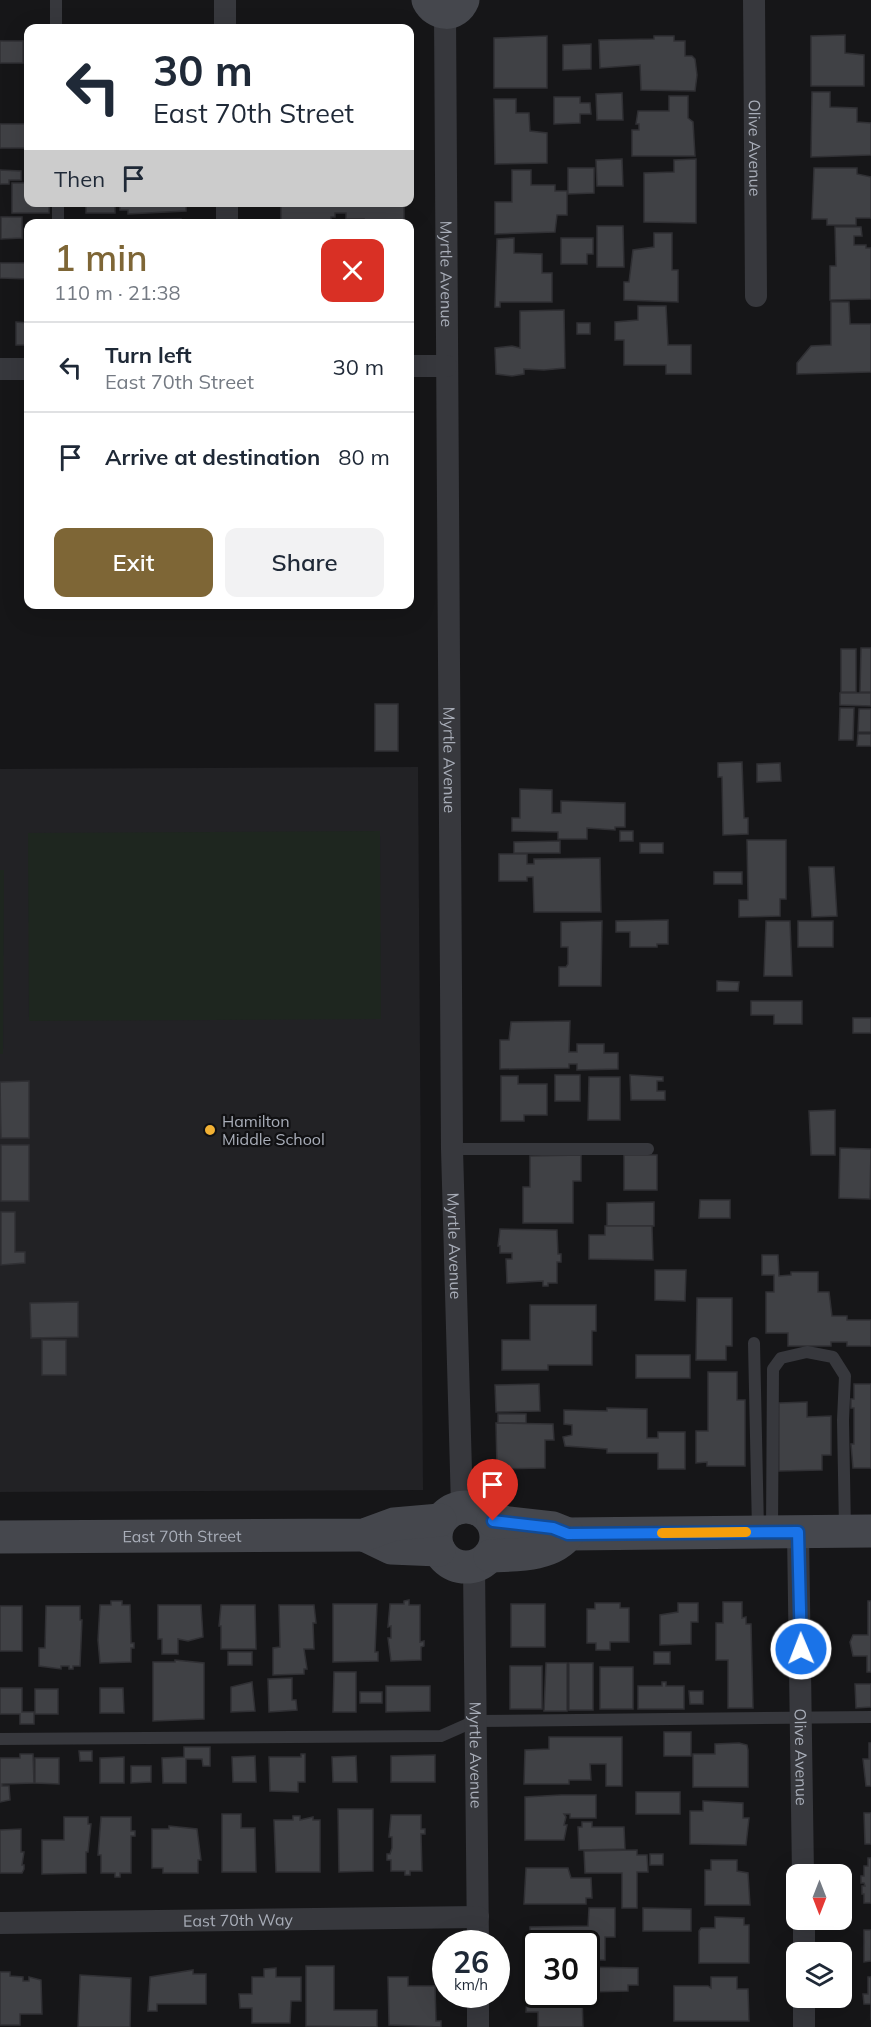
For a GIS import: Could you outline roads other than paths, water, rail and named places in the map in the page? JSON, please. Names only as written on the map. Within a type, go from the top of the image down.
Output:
[{"type":"street","points":[[225,0],[225,24]]},
{"type":"street","name":"Olive Avenue","points":[[754,0],[756,296]]},
{"type":"street","name":"Myrtle Avenue","points":[[446,4],[446,366],[452,1149],[447,1526]]},
{"type":"street","points":[[414,366],[446,366]]},
{"type":"street","points":[[0,369],[24,369]]},
{"type":"street","points":[[568,1534],[561,1544],[539,1551],[454,1564],[447,1526],[477,1508],[493,1521],[553,1528],[568,1534],[858,1531]]},
{"type":"street","points":[[482,1561],[497,1538],[493,1521]]},
{"type":"street","name":"East 70th Street","points":[[0,1537],[364,1535],[391,1548],[447,1526]]},
{"type":"street","name":"Olive Avenue","points":[[776,1532],[802,1718],[803,1864]]},
{"type":"street","name":"Myrtle Avenue","points":[[478,1930],[474,1721],[482,1561]]},
{"type":"street","name":"East 70th Way","points":[[0,1923],[478,1917]]},
{"type":"street","points":[[478,2008],[478,2027]]},
{"type":"street","points":[[804,2008],[804,2027]]},
{"type":"lane","points":[[56,0],[56,24]]},
{"type":"lane","points":[[452,1149],[648,1149]]},
{"type":"lane","points":[[754,1343],[776,1532]]},
{"type":"lane","points":[[776,1532],[773,1369],[782,1358],[807,1352],[832,1357],[845,1376],[843,1420],[858,1531]]},
{"type":"lane","points":[[0,1739],[441,1736],[474,1721],[871,1717]]},
{"type":"place","name":"Hamilton Middle School","points":[[210,1130]]}]
